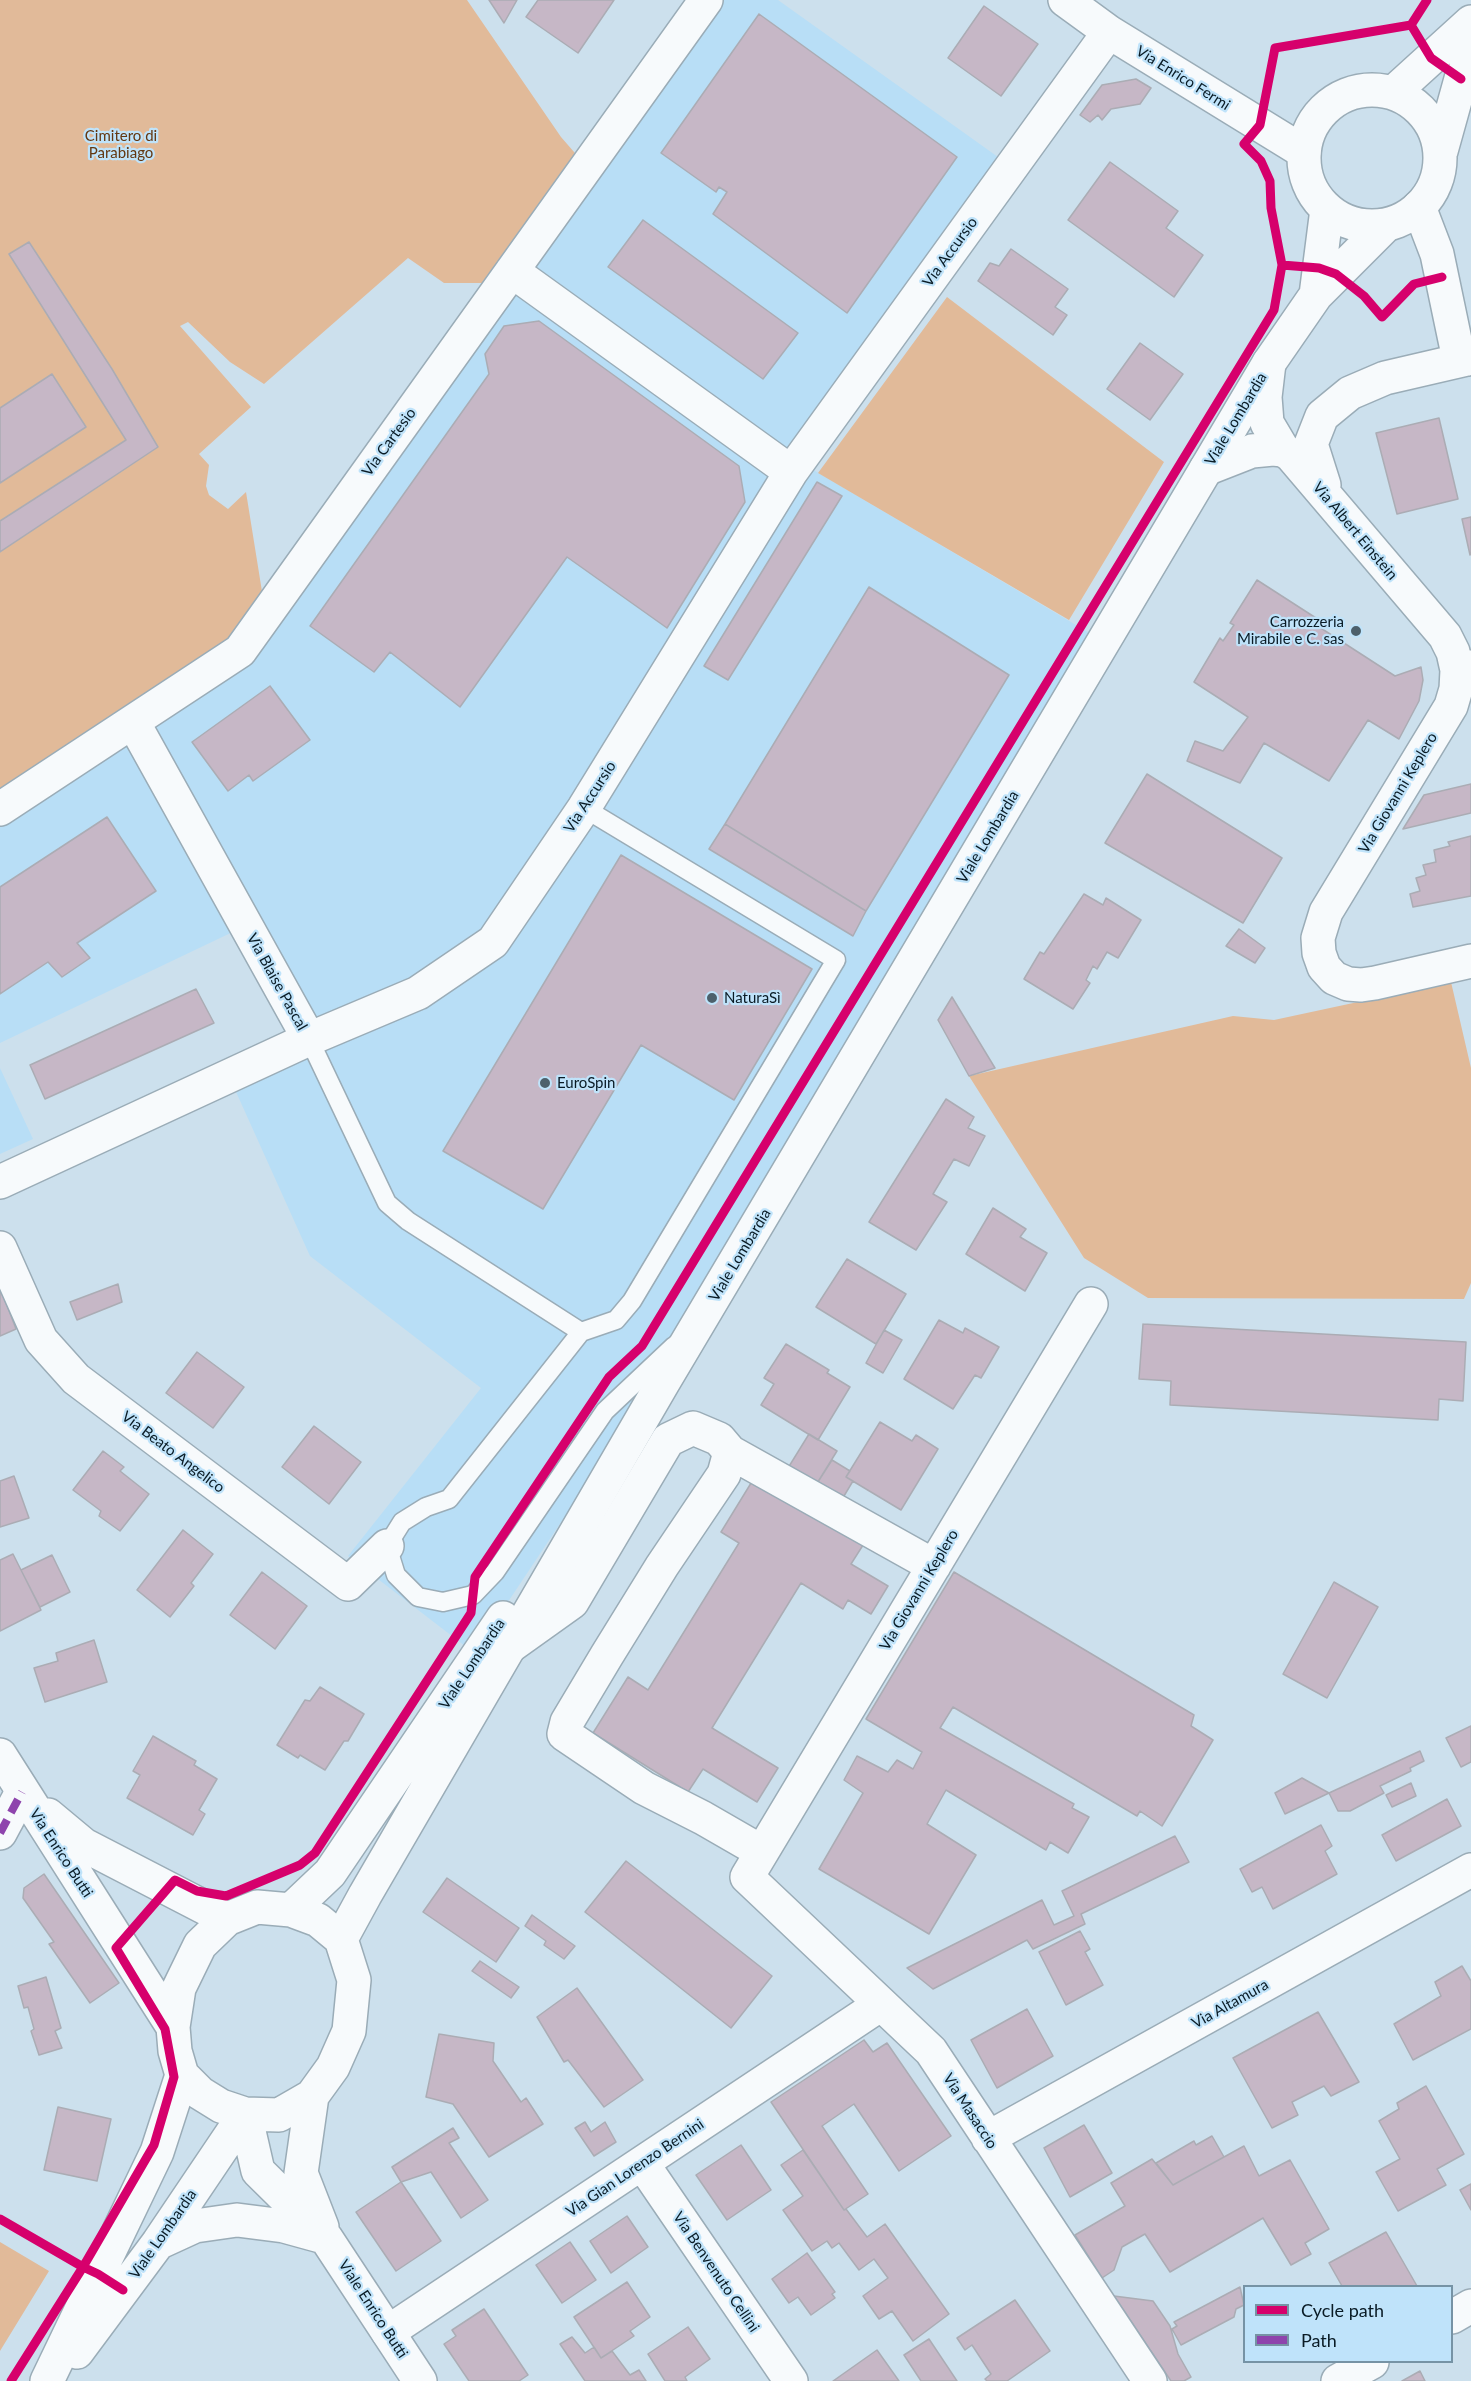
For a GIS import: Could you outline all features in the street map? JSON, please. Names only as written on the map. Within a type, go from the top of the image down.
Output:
[{"type":"street","name":"Via Cartesio","points":[[0,809],[240,651],[706,0]]},
{"type":"street","name":"Via Enrico Fermi","points":[[1065,0],[1109,32],[1304,152]]},
{"type":"street","points":[[1441,151],[1436,132],[1426,115],[1411,101],[1394,92],[1471,22]]},
{"type":"street","name":"Via Accursio","points":[[309,1039],[418,993],[493,942],[584,808],[791,472],[1109,32]]},
{"type":"street","name":"Viale Lombardia","points":[[1394,92],[1373,89],[1353,92],[1334,101],[1319,114],[1308,132],[1304,152],[1305,174],[1313,193],[1327,209],[1345,221],[1365,226],[1386,225],[1404,219],[1419,207],[1431,192],[1438,174],[1441,151],[1461,79],[1471,57]]},
{"type":"street","points":[[1419,207],[1437,254],[1456,345],[1469,359]]},
{"type":"street","name":"Viale Lombardia","points":[[1316,295],[1327,209]]},
{"type":"street","name":"Viale Lombardia","points":[[341,1939],[664,1381],[1269,363],[1316,295],[1386,225]]},
{"type":"street","points":[[512,271],[791,472]]},
{"type":"street","points":[[1328,499],[1311,444],[1322,416],[1350,393],[1385,378],[1469,359]]},
{"type":"street","name":"Via Albert Einstein","points":[[1269,363],[1265,397],[1267,423],[1283,450],[1291,455],[1445,636],[1464,669]]},
{"type":"street","points":[[1206,469],[1252,451],[1283,450]]},
{"type":"street","name":"Via Giovanni Keplero","points":[[1464,669],[1450,706],[1326,912],[1318,938],[1319,953],[1324,967],[1334,978],[1348,984],[1375,983],[1471,960]]},
{"type":"street","name":"Via Blaise Pascal","points":[[0,1182],[309,1039],[132,722]]},
{"type":"street","name":"Via Beato Angelico","points":[[0,1248],[41,1340],[75,1379],[348,1584],[387,1546]]},
{"type":"street","name":"Via Giovanni Keplero","points":[[755,1864],[1091,1304]]},
{"type":"street","name":"Viale Lombardia","points":[[291,1910],[330,1873],[664,1381]]},
{"type":"street","points":[[509,1647],[572,1602],[668,1440],[693,1428],[719,1439],[730,1452],[934,1566]]},
{"type":"street","name":"Via Masaccio","points":[[730,1452],[724,1474],[662,1566],[607,1655],[567,1722],[564,1734],[644,1788],[703,1818],[755,1864],[881,2004],[931,2051],[1150,2381]]},
{"type":"street","points":[[0,1755],[22,1792],[0,1833]]},
{"type":"street","name":"Via Enrico Butti","points":[[22,1792],[84,1845],[227,1918]]},
{"type":"street","name":"Via Enrico Butti","points":[[22,1792],[173,2027]]},
{"type":"street","name":"Via Altamura","points":[[988,2139],[1471,1869]]},
{"type":"street","points":[[256,1907],[291,1910],[318,1920],[341,1939],[354,1980],[349,2031],[333,2067],[312,2096],[279,2115],[245,2114],[221,2106],[200,2093],[182,2075],[175,2051],[173,2027],[179,1988],[200,1945],[227,1918],[256,1907]]},
{"type":"street","name":"Via Gian Lorenzo Bernini","points":[[388,2332],[881,2004]]},
{"type":"street","points":[[47,2381],[157,2152],[182,2075]]},
{"type":"street","points":[[312,2096],[301,2173],[326,2238]]},
{"type":"street","points":[[245,2114],[258,2170],[326,2238]]},
{"type":"street","name":"Viale Lombardia","points":[[56,2381],[158,2243],[245,2114]]},
{"type":"street","name":"Via Benvenuto Cellini","points":[[642,2163],[791,2381]]},
{"type":"street","points":[[158,2243],[195,2226],[237,2220],[284,2226],[326,2238]]},
{"type":"street","name":"Viale Enrico Butti","points":[[326,2238],[420,2381]]},
{"type":"street","points":[[1453,2316],[1471,2306]]},
{"type":"street","points":[[1338,2381],[1369,2363]]},
{"type":"lane","points":[[584,808],[836,960],[632,1301],[616,1320],[581,1332],[449,1499],[426,1506],[402,1521],[387,1546],[396,1575],[418,1597],[443,1602],[473,1595],[495,1572],[605,1411],[703,1318]]},
{"type":"lane","points":[[309,1039],[387,1203],[408,1221],[581,1332]]},
{"type":"shaded area","points":[[716,0],[778,0],[1005,162],[805,465],[1098,638],[661,1372],[474,1653],[348,1556],[481,1388],[310,1256],[232,1083],[319,1043],[141,722],[243,654]]},
{"type":"shaded area","points":[[131,733],[239,929],[0,1043],[0,818]]},
{"type":"shaded area","points":[[0,1068],[33,1139],[0,1154]]},
{"type":"green space","name":"Cimitero di Parabiago","points":[[0,0],[467,0],[561,137],[581,160],[490,283],[444,283],[408,258],[264,384],[230,362],[188,322],[180,326],[251,407],[199,454],[209,465],[206,486],[209,495],[228,509],[246,492],[264,604],[230,644],[0,796]]},
{"type":"green space","points":[[947,297],[1164,462],[1069,620],[818,473]]},
{"type":"green space","points":[[1451,982],[1471,1068],[1471,1283],[1464,1299],[1148,1298],[1084,1258],[969,1076],[1233,1016],[1274,1020]]},
{"type":"green space","points":[[0,2242],[49,2271],[0,2351]]},
{"type":"building","points":[[489,0],[517,0],[504,23]]},
{"type":"building","points":[[538,0],[614,0],[578,53],[526,17]]},
{"type":"building","points":[[984,6],[1038,44],[1001,96],[948,58]]},
{"type":"building","points":[[759,14],[957,157],[847,313],[713,214],[727,192],[719,187],[716,192],[661,153]]},
{"type":"building","points":[[1136,79],[1151,88],[1140,104],[1111,109],[1102,120],[1098,115],[1090,122],[1080,115],[1102,85]]},
{"type":"building","points":[[1110,162],[1178,211],[1166,228],[1203,255],[1174,297],[1068,220]]},
{"type":"building","points":[[643,220],[798,333],[763,379],[608,267]]},
{"type":"building","points":[[29,242],[112,369],[158,447],[0,552],[0,521],[126,440],[9,254]]},
{"type":"building","points":[[1011,249],[1068,289],[1055,307],[1067,315],[1053,335],[978,281],[990,263],[999,266]]},
{"type":"building","points":[[539,321],[739,466],[745,502],[667,628],[567,557],[460,707],[390,652],[374,672],[310,626],[489,374],[485,354],[504,326]]},
{"type":"building","points":[[1140,343],[1183,374],[1150,420],[1107,389]]},
{"type":"building","points":[[52,374],[86,427],[0,483],[0,408]]},
{"type":"building","points":[[1439,418],[1458,499],[1397,514],[1376,433]]},
{"type":"building","points":[[817,482],[842,496],[728,680],[704,666]]},
{"type":"building","points":[[1471,517],[1471,554],[1470,555],[1462,519]]},
{"type":"building","points":[[1257,580],[1316,618],[1313,623],[1395,676],[1421,667],[1423,680],[1419,701],[1399,739],[1368,720],[1329,781],[1264,743],[1240,783],[1187,761],[1195,741],[1223,751],[1248,717],[1194,682],[1220,638],[1223,641],[1234,625],[1230,623]]},
{"type":"building","points":[[869,587],[1009,675],[866,911],[725,824]]},
{"type":"building","points":[[270,686],[310,740],[253,781],[249,775],[228,791],[192,742]]},
{"type":"building","points":[[1147,774],[1282,858],[1243,923],[1105,843]]},
{"type":"building","points":[[1471,784],[1471,813],[1403,829],[1424,795]]},
{"type":"building","points":[[107,817],[156,891],[77,943],[90,958],[62,977],[48,962],[0,994],[0,887]]},
{"type":"building","points":[[725,824],[866,911],[853,936],[709,849]]},
{"type":"building","points":[[1471,836],[1471,896],[1413,907],[1410,894],[1420,891],[1416,878],[1426,875],[1423,865],[1436,862],[1434,850],[1450,846],[1448,842]]},
{"type":"building","points":[[621,855],[812,969],[734,1100],[641,1045],[543,1209],[443,1151]]},
{"type":"building","points":[[1084,894],[1103,905],[1106,898],[1141,920],[1118,958],[1107,952],[1097,969],[1093,966],[1086,980],[1090,983],[1073,1009],[1024,979],[1040,952],[1044,954]]},
{"type":"building","points":[[1239,929],[1265,948],[1255,963],[1226,946]]},
{"type":"building","points":[[196,989],[214,1023],[45,1099],[30,1065]]},
{"type":"building","points":[[952,997],[995,1068],[969,1076],[938,1020]]},
{"type":"building","points":[[946,1099],[974,1117],[968,1128],[985,1136],[969,1166],[954,1159],[933,1194],[947,1202],[916,1250],[869,1222]]},
{"type":"building","points":[[993,1208],[1026,1229],[1020,1237],[1047,1253],[1025,1291],[966,1254]]},
{"type":"building","points":[[847,1259],[906,1294],[876,1344],[816,1307]]},
{"type":"building","points":[[118,1284],[122,1302],[77,1320],[70,1302]]},
{"type":"building","points":[[0,1287],[16,1329],[0,1336]]},
{"type":"building","points":[[939,1320],[963,1333],[965,1328],[999,1347],[981,1378],[975,1375],[953,1409],[904,1379]]},
{"type":"building","points":[[1143,1324],[1466,1342],[1463,1401],[1439,1399],[1438,1420],[1170,1405],[1171,1381],[1139,1379]]},
{"type":"building","points":[[884,1330],[902,1340],[883,1373],[866,1363]]},
{"type":"building","points":[[786,1344],[829,1370],[827,1373],[850,1387],[818,1440],[761,1405],[774,1384],[764,1378]]},
{"type":"building","points":[[197,1352],[244,1387],[213,1428],[166,1393]]},
{"type":"building","points":[[880,1422],[912,1441],[916,1435],[938,1449],[901,1510],[846,1477]]},
{"type":"building","points":[[314,1426],[361,1462],[329,1504],[282,1467]]},
{"type":"building","points":[[809,1434],[837,1451],[816,1485],[788,1468]]},
{"type":"building","points":[[103,1451],[124,1467],[120,1471],[149,1494],[120,1531],[99,1516],[101,1511],[73,1490]]},
{"type":"building","points":[[832,1460],[850,1471],[846,1477],[853,1481],[841,1501],[816,1485]]},
{"type":"building","points":[[756,1475],[865,1542],[851,1564],[888,1586],[871,1614],[848,1600],[843,1609],[801,1583],[712,1728],[778,1768],[757,1802],[703,1769],[688,1792],[593,1733],[628,1677],[648,1690],[739,1543],[721,1532]]},
{"type":"building","points":[[14,1476],[29,1518],[0,1527],[0,1481]]},
{"type":"building","points":[[183,1530],[213,1554],[191,1583],[194,1586],[170,1617],[137,1590]]},
{"type":"building","points":[[13,1554],[41,1610],[0,1631],[0,1560]]},
{"type":"building","points":[[52,1555],[70,1592],[40,1607],[21,1570]]},
{"type":"building","points":[[262,1572],[307,1606],[275,1649],[230,1615]]},
{"type":"building","points":[[954,1572],[1194,1715],[1191,1726],[1213,1740],[1162,1826],[1140,1811],[1137,1816],[953,1707],[940,1728],[1074,1804],[1072,1808],[1089,1817],[1068,1853],[1050,1842],[1046,1850],[946,1790],[927,1824],[976,1855],[929,1934],[819,1869],[863,1793],[844,1780],[857,1756],[888,1772],[897,1760],[913,1769],[922,1752],[866,1719]]},
{"type":"building","points":[[1334,1582],[1378,1607],[1327,1698],[1283,1674]]},
{"type":"building","points":[[94,1640],[107,1682],[45,1702],[34,1668],[58,1661],[56,1653]]},
{"type":"building","points":[[320,1687],[364,1714],[348,1741],[344,1741],[325,1770],[300,1755],[298,1758],[277,1745],[305,1700],[310,1701]]},
{"type":"building","points":[[1471,1726],[1471,1762],[1461,1767],[1446,1738]]},
{"type":"building","points":[[153,1736],[196,1761],[194,1765],[217,1779],[199,1810],[205,1814],[193,1835],[127,1798],[140,1775],[133,1771]]},
{"type":"building","points":[[1420,1751],[1424,1761],[1410,1768],[1411,1771],[1380,1786],[1384,1793],[1350,1811],[1338,1811],[1329,1793]]},
{"type":"building","points":[[1302,1778],[1329,1793],[1285,1814],[1275,1793]]},
{"type":"building","points":[[1411,1783],[1416,1796],[1392,1807],[1386,1795]]},
{"type":"building","points":[[1447,1799],[1461,1826],[1396,1861],[1382,1835]]},
{"type":"building","points":[[1321,1825],[1332,1846],[1325,1851],[1337,1874],[1273,1909],[1262,1887],[1252,1892],[1240,1869]]},
{"type":"building","points":[[1175,1836],[1189,1862],[1081,1914],[1085,1924],[1033,1949],[1027,1940],[933,1989],[907,1968],[1042,1900],[1054,1925],[1074,1916],[1062,1891]]},
{"type":"building","points":[[626,1861],[772,1976],[731,2028],[585,1912]]},
{"type":"building","points":[[44,1874],[119,1983],[90,2003],[49,1944],[54,1942],[23,1898],[24,1888]]},
{"type":"building","points":[[447,1878],[519,1928],[496,1962],[423,1912]]},
{"type":"building","points":[[532,1915],[575,1946],[564,1959],[544,1945],[546,1941],[525,1926]]},
{"type":"building","points":[[1080,1931],[1090,1949],[1085,1952],[1103,1985],[1066,2005],[1039,1952]]},
{"type":"building","points":[[480,1961],[519,1987],[511,1998],[472,1971]]},
{"type":"building","points":[[1462,1966],[1471,1981],[1471,2029],[1413,2060],[1394,2024],[1441,1996],[1435,1982]]},
{"type":"building","points":[[46,1977],[61,2028],[55,2031],[62,2048],[39,2055],[31,2031],[34,2029],[28,2007],[24,2008],[18,1986]]},
{"type":"building","points":[[577,1988],[643,2080],[604,2107],[568,2060],[564,2062],[537,2017]]},
{"type":"building","points":[[1027,2009],[1053,2056],[997,2088],[971,2040]]},
{"type":"building","points":[[1318,2012],[1359,2082],[1331,2096],[1324,2086],[1292,2102],[1298,2115],[1272,2128],[1233,2058]]},
{"type":"building","points":[[439,2034],[494,2043],[493,2061],[521,2102],[526,2098],[543,2124],[489,2157],[453,2104],[426,2097]]},
{"type":"building","points":[[864,2040],[873,2052],[887,2043],[951,2136],[899,2171],[854,2104],[822,2126],[868,2194],[844,2210],[771,2102]]},
{"type":"building","points":[[1426,2086],[1464,2154],[1437,2169],[1446,2185],[1398,2211],[1376,2172],[1400,2159],[1379,2121],[1399,2109],[1397,2103]]},
{"type":"building","points":[[58,2107],[111,2119],[97,2181],[44,2170]]},
{"type":"building","points":[[585,2122],[591,2132],[605,2122],[616,2142],[594,2156],[575,2128]]},
{"type":"building","points":[[1084,2125],[1112,2173],[1070,2197],[1044,2148]]},
{"type":"building","points":[[453,2128],[459,2138],[449,2143],[488,2200],[461,2218],[431,2172],[401,2182],[392,2167]]},
{"type":"building","points":[[1212,2136],[1224,2157],[1173,2185],[1156,2163],[1194,2141],[1196,2145]]},
{"type":"building","points":[[741,2145],[771,2190],[727,2220],[696,2175]]},
{"type":"building","points":[[1244,2146],[1259,2176],[1290,2160],[1329,2229],[1305,2243],[1311,2254],[1291,2265],[1263,2218],[1170,2272],[1145,2234],[1122,2247],[1114,2270],[1102,2278],[1075,2235],[1125,2206],[1111,2183],[1152,2159],[1173,2185]]},
{"type":"building","points":[[803,2150],[844,2210],[846,2209],[867,2237],[885,2224],[949,2314],[913,2341],[892,2311],[879,2319],[863,2296],[888,2278],[874,2259],[859,2270],[839,2243],[832,2248],[827,2241],[812,2251],[783,2210],[803,2196],[781,2165]]},
{"type":"building","points":[[401,2182],[441,2241],[396,2271],[356,2212]]},
{"type":"building","points":[[1471,2184],[1471,2210],[1460,2190]]},
{"type":"building","points":[[627,2216],[648,2247],[611,2273],[590,2241]]},
{"type":"building","points":[[1386,2232],[1416,2285],[1341,2285],[1329,2263]]},
{"type":"building","points":[[570,2242],[596,2280],[562,2303],[536,2265]]},
{"type":"building","points":[[807,2253],[835,2292],[832,2294],[835,2298],[811,2315],[798,2297],[789,2303],[772,2279]]},
{"type":"building","points":[[627,2282],[650,2317],[630,2331],[634,2336],[601,2358],[574,2317]]},
{"type":"building","points":[[1240,2287],[1243,2306],[1236,2309],[1234,2317],[1181,2345],[1172,2329],[1177,2326],[1174,2322]]},
{"type":"building","points":[[1114,2296],[1153,2301],[1170,2326],[1178,2354],[1191,2377],[1184,2381],[1171,2381]]},
{"type":"building","points":[[1015,2300],[1050,2351],[1007,2381],[987,2381],[985,2379],[991,2374],[972,2345],[965,2350],[957,2338]]},
{"type":"building","points":[[484,2309],[528,2375],[519,2381],[469,2381],[444,2344],[456,2336],[452,2330]]},
{"type":"building","points":[[688,2327],[710,2359],[685,2377],[687,2381],[665,2381],[648,2354]]},
{"type":"building","points":[[572,2337],[585,2353],[594,2347],[601,2358],[612,2351],[630,2375],[639,2370],[646,2381],[585,2381],[560,2344]]},
{"type":"building","points":[[929,2339],[957,2381],[921,2381],[904,2355]]},
{"type":"building","points":[[877,2350],[899,2381],[833,2381]]},
{"type":"building","points":[[1420,2371],[1425,2381],[1402,2381]]},
{"type":"marked path","points":[[0,1833],[22,1792]]},
{"type":"cycle path","points":[[11,2381],[83,2267],[154,2145],[174,2077],[165,2029],[116,1948],[175,1880],[197,1891],[226,1896],[300,1865],[315,1853],[471,1613],[475,1577],[609,1377],[642,1346],[1274,310],[1282,265],[1271,208],[1270,181],[1261,161],[1244,144],[1260,125],[1275,48],[1411,25],[1427,0]]},
{"type":"cycle path","points":[[1411,25],[1431,58],[1461,79]]},
{"type":"cycle path","points":[[1282,265],[1319,268],[1336,274],[1364,296],[1382,317],[1414,284],[1442,277]]},
{"type":"cycle path","points":[[0,2219],[123,2290]]},
{"type":"place","name":"Carrozzeria Mirabile e C. sas","points":[[1356,631]]},
{"type":"place","name":"NaturaSì","points":[[712,998]]},
{"type":"place","name":"EuroSpin","points":[[545,1083]]}]
